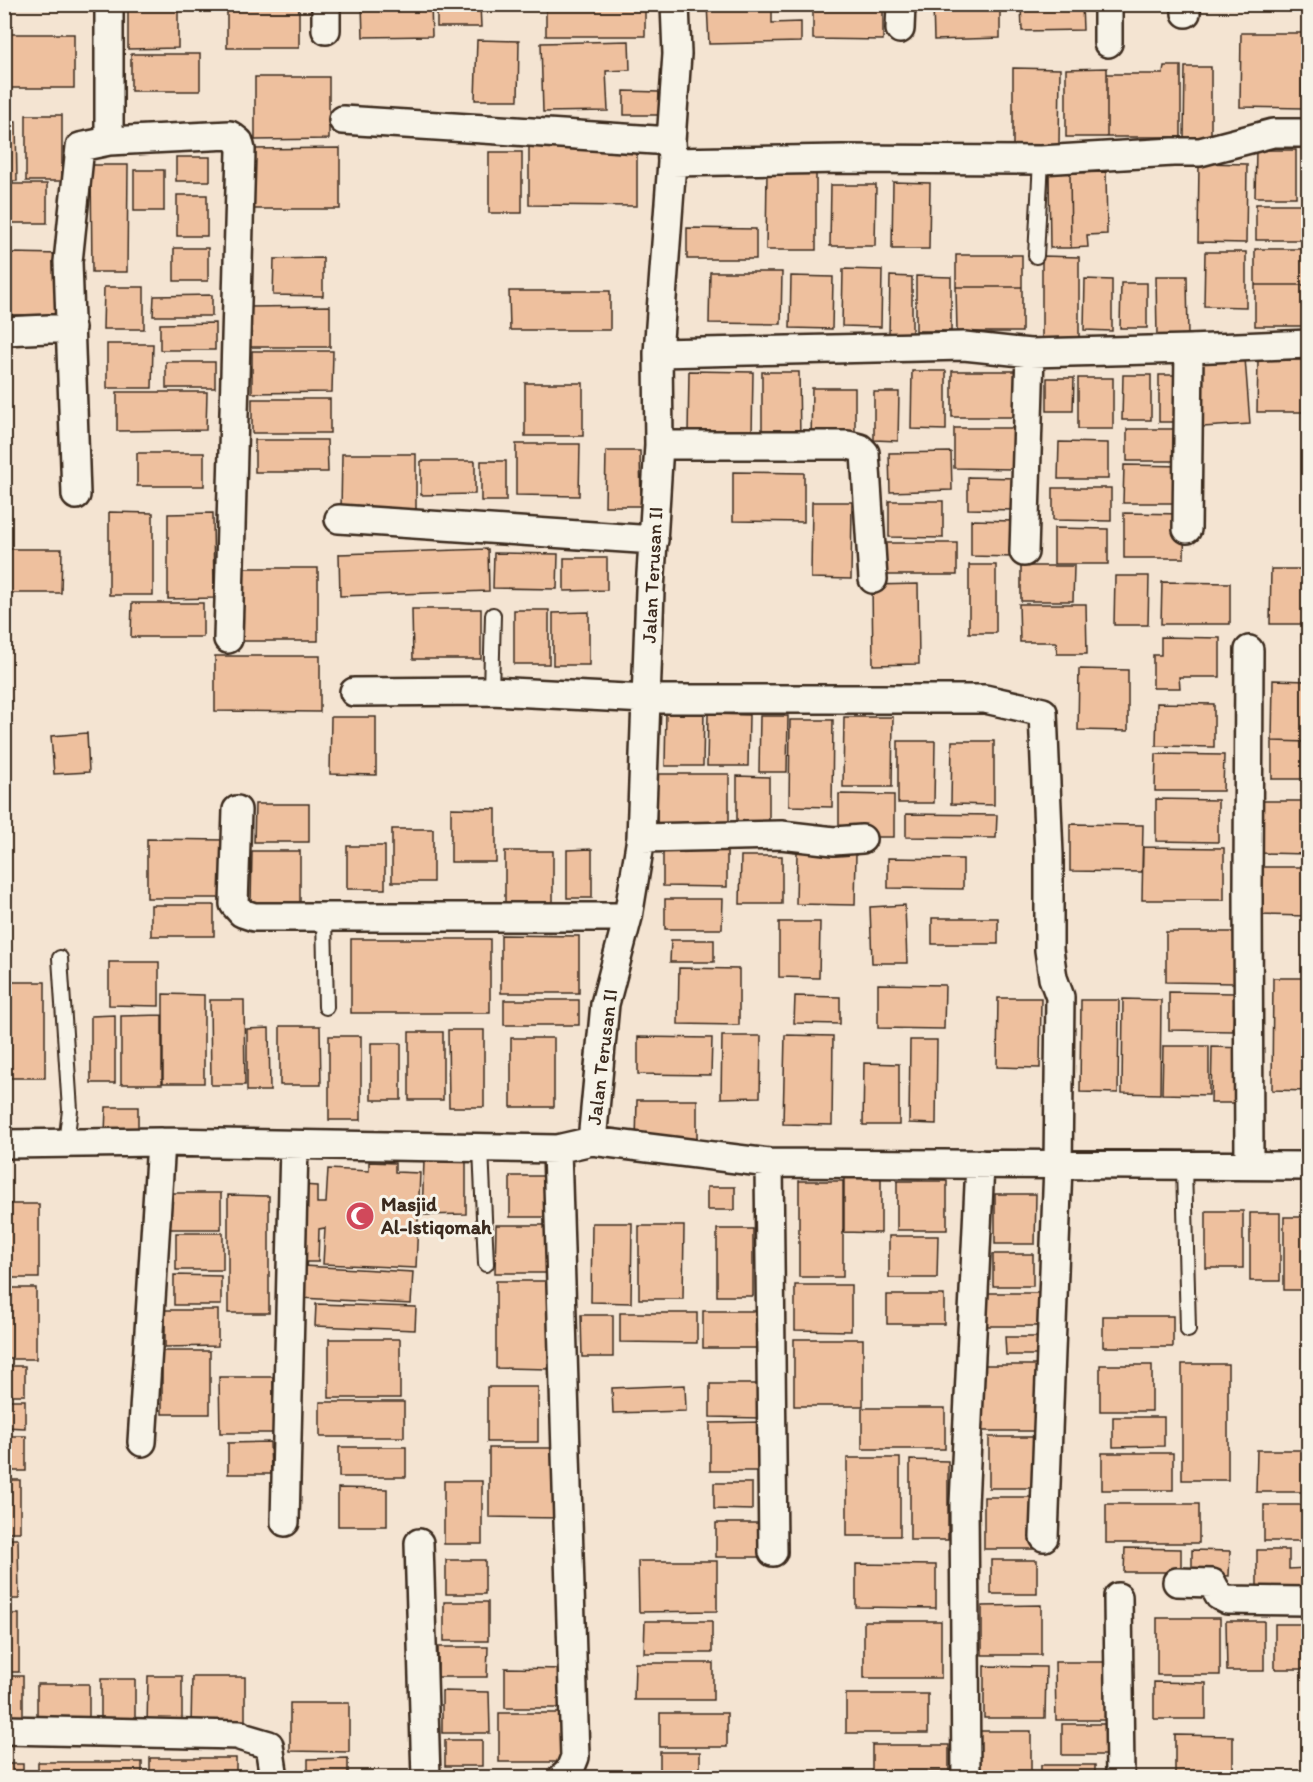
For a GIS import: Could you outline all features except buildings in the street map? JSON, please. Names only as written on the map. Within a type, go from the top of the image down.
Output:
[{"type":"street","points":[[109,4],[109,141]]},
{"type":"street","name":"Jalan Terusan II","points":[[592,1141],[606,1004],[628,917],[641,838],[650,590],[659,445],[658,353],[676,54],[675,4]]},
{"type":"street","points":[[1108,4],[1108,43]]},
{"type":"street","points":[[343,120],[671,152],[842,159],[1041,160],[1200,152],[1273,133],[1308,133]]},
{"type":"street","points":[[76,495],[68,262],[80,147],[109,141],[230,135],[239,142],[241,150],[228,639]]},
{"type":"street","points":[[4,330],[71,328]]},
{"type":"street","points":[[658,353],[964,346],[1029,353],[1308,344]]},
{"type":"street","points":[[1186,529],[1189,349]]},
{"type":"street","points":[[1024,552],[1029,353]]},
{"type":"street","points":[[659,445],[848,446],[861,448],[865,453],[873,579]]},
{"type":"street","points":[[339,519],[654,540]]},
{"type":"street","points":[[1249,650],[1249,1165]]},
{"type":"street","points":[[354,692],[491,690],[646,699],[985,699],[1043,712],[1049,855],[1049,950],[1053,978],[1060,998],[1058,1165],[1044,1537]]},
{"type":"street","points":[[237,810],[234,904],[242,913],[254,917],[628,917]]},
{"type":"street","points":[[641,838],[781,835],[834,841],[862,839]]},
{"type":"street","points":[[4,1144],[161,1142],[557,1149],[592,1141],[769,1163],[1308,1166]]},
{"type":"street","points":[[142,1442],[161,1142]]},
{"type":"street","points":[[285,1522],[294,1145]]},
{"type":"street","points":[[557,1149],[575,1757],[569,1772],[562,1778]]},
{"type":"street","points":[[769,1163],[773,1552]]},
{"type":"street","points":[[966,1778],[964,1504],[980,1164]]},
{"type":"street","points":[[419,1543],[426,1778]]},
{"type":"street","points":[[1177,1582],[1212,1583],[1219,1596],[1227,1600],[1308,1601]]},
{"type":"street","points":[[1118,1597],[1120,1778]]},
{"type":"street","points":[[4,1730],[240,1735],[269,1745],[274,1778]]},
{"type":"lane","points":[[1036,256],[1041,160]]},
{"type":"lane","points":[[491,690],[493,615]]},
{"type":"lane","points":[[324,918],[326,1007]]},
{"type":"lane","points":[[60,958],[70,1110],[66,1143]]},
{"type":"lane","points":[[481,1148],[486,1264]]},
{"type":"lane","points":[[1184,1165],[1188,1330]]},
{"type":"place","name":"Masjid Al-Istiqomah","points":[[360,1216]]}]
